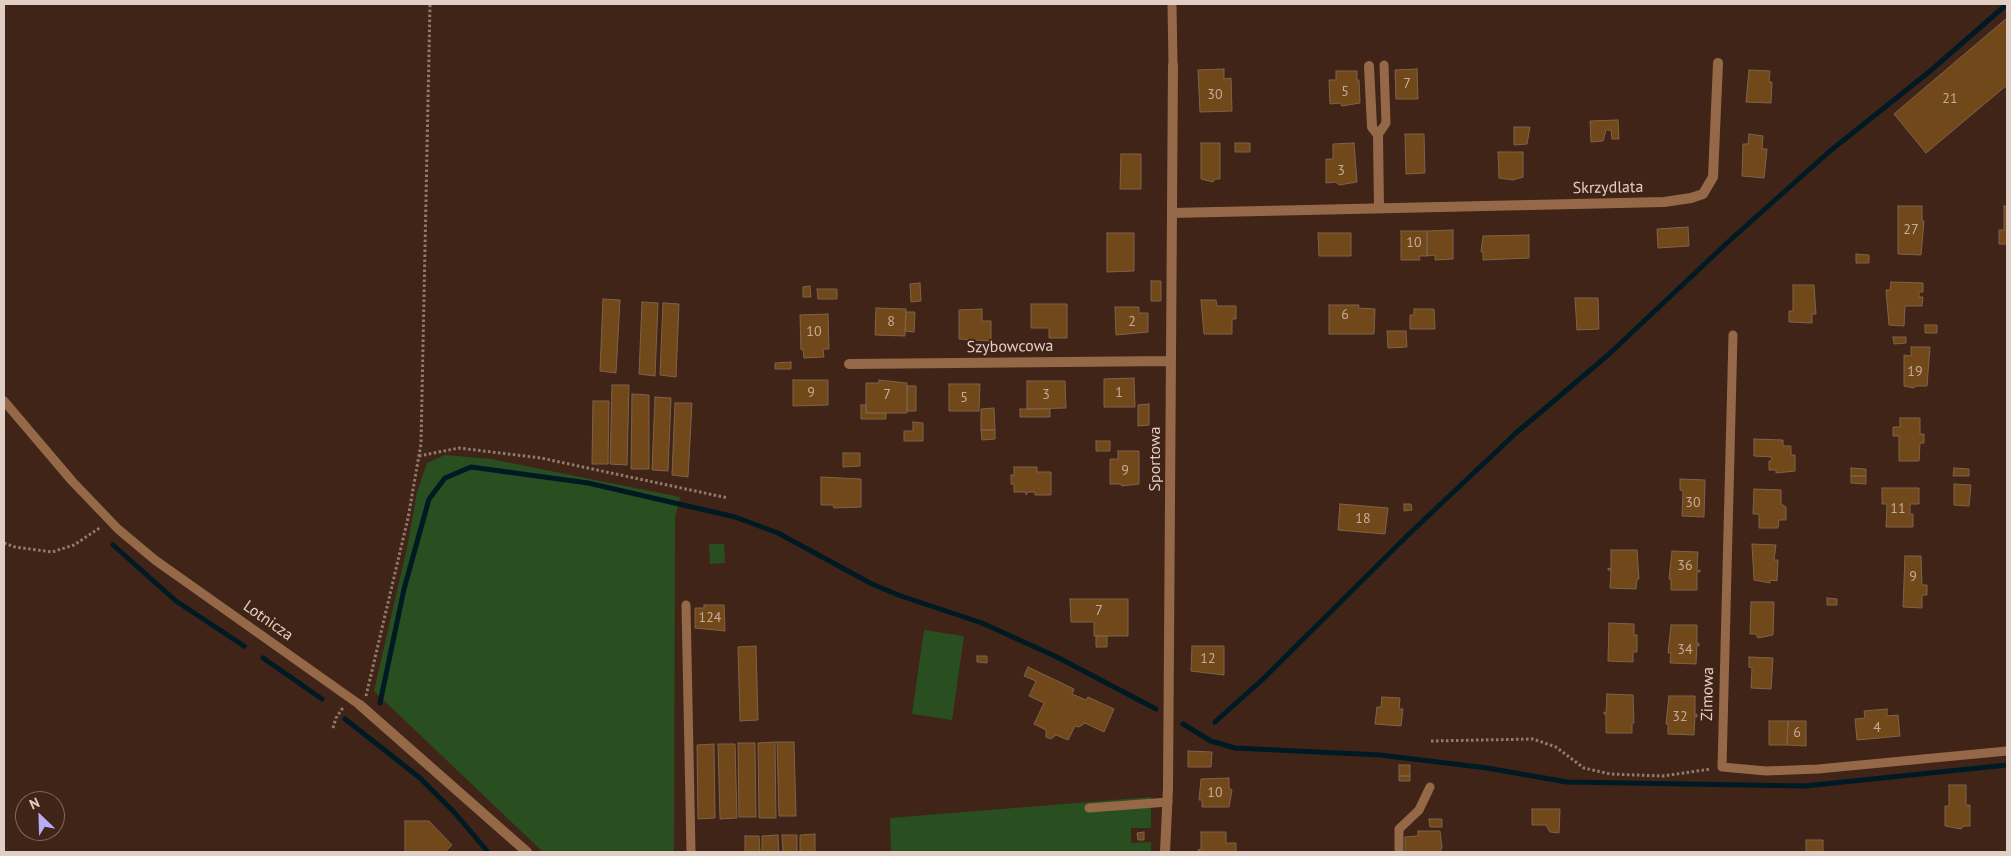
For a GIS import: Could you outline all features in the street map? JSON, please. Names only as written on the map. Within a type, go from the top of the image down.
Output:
[{"type":"street","name":"Skrzydlata","points":[[1172,213],[1664,202],[1703,194],[1713,177],[1718,63]]},
{"type":"street","name":"Sportowa","points":[[1165,852],[1168,802],[1173,65]]},
{"type":"street","points":[[1369,66],[1372,127],[1378,135],[1379,208]]},
{"type":"street","name":"Szybowcowa","points":[[850,364],[1171,361]]},
{"type":"street","name":"Lotnicza","points":[[360,705],[527,852]]},
{"type":"lane","points":[[1172,4],[1173,65]]},
{"type":"lane","points":[[1378,135],[1386,123],[1384,65]]},
{"type":"lane","name":"Zimowa","points":[[1722,767],[1733,336]]},
{"type":"lane","name":"Lotnicza","points":[[4,401],[72,482],[110,520],[155,560],[360,705]]},
{"type":"lane","points":[[686,605],[692,852]]},
{"type":"lane","points":[[1722,767],[1766,771],[1818,769],[2007,751]]},
{"type":"lane","points":[[1399,852],[1399,829],[1420,810],[1430,786]]},
{"type":"lane","points":[[1089,808],[1168,802]]},
{"type":"path","points":[[360,705],[367,694],[408,518],[419,456],[424,354],[430,4]]},
{"type":"path","points":[[419,456],[459,448],[541,458],[728,498]]},
{"type":"path","points":[[4,543],[15,548],[52,552],[74,545],[110,520]]},
{"type":"path","points":[[333,728],[336,718],[351,698]]},
{"type":"path","points":[[1431,741],[1533,739],[1556,747],[1584,768],[1610,774],[1664,776],[1722,767]]},
{"type":"green space","points":[[445,455],[491,459],[680,497],[675,518],[674,852],[543,852],[374,691],[408,543],[417,492],[427,463]]},
{"type":"green space","points":[[709,544],[724,544],[725,563],[710,564]]},
{"type":"green space","points":[[924,630],[964,636],[952,720],[912,714]]},
{"type":"green space","points":[[1151,797],[1151,828],[1131,828],[1131,843],[1151,842],[1151,852],[891,852],[890,818]]},
{"type":"building","points":[[2007,18],[2007,85],[1926,153],[1894,114]]},
{"type":"building","points":[[1224,69],[1224,79],[1231,78],[1232,111],[1200,112],[1198,70]]},
{"type":"building","points":[[1417,69],[1418,99],[1396,99],[1395,70]]},
{"type":"building","points":[[1749,70],[1770,71],[1769,82],[1772,82],[1771,103],[1746,102]]},
{"type":"building","points":[[1336,71],[1357,71],[1360,103],[1342,106],[1340,103],[1330,104],[1329,80],[1336,80]]},
{"type":"building","points":[[1618,120],[1619,139],[1612,139],[1611,130],[1606,130],[1603,141],[1591,142],[1590,121]]},
{"type":"building","points":[[1514,127],[1530,127],[1527,144],[1514,145]]},
{"type":"building","points":[[1405,134],[1424,134],[1425,173],[1406,174]]},
{"type":"building","points":[[1749,134],[1763,136],[1762,149],[1767,149],[1764,178],[1742,176],[1743,144],[1748,144]]},
{"type":"building","points":[[1201,143],[1220,143],[1220,179],[1215,179],[1213,182],[1201,179]]},
{"type":"building","points":[[1235,143],[1250,143],[1250,152],[1235,152]]},
{"type":"building","points":[[1354,143],[1357,182],[1339,185],[1336,182],[1326,183],[1326,159],[1333,159],[1333,144]]},
{"type":"building","points":[[1498,152],[1523,152],[1523,177],[1513,180],[1499,178]]},
{"type":"building","points":[[1121,154],[1141,154],[1141,189],[1120,189]]},
{"type":"building","points":[[1898,206],[1922,206],[1922,221],[1924,221],[1921,255],[1898,254]]},
{"type":"building","points":[[2004,206],[2007,206],[2007,244],[1999,244],[1999,230],[2004,230]]},
{"type":"building","points":[[1688,227],[1689,246],[1658,248],[1657,229]]},
{"type":"building","points":[[1453,230],[1453,259],[1435,260],[1435,255],[1427,256],[1427,231]]},
{"type":"building","points":[[1401,231],[1427,231],[1427,256],[1419,256],[1420,260],[1401,260]]},
{"type":"building","points":[[1107,233],[1134,233],[1134,271],[1107,272]]},
{"type":"building","points":[[1318,233],[1351,233],[1351,256],[1319,256]]},
{"type":"building","points":[[1529,235],[1529,258],[1483,260],[1483,252],[1481,252],[1483,236]]},
{"type":"building","points":[[1856,254],[1869,255],[1869,263],[1856,263]]},
{"type":"building","points":[[1151,281],[1161,281],[1161,301],[1151,301]]},
{"type":"building","points":[[1891,282],[1923,283],[1923,292],[1919,292],[1919,297],[1923,297],[1922,306],[1905,306],[1904,326],[1889,325],[1886,290],[1890,290]]},
{"type":"building","points":[[920,283],[921,301],[911,302],[910,284]]},
{"type":"building","points":[[1793,285],[1814,285],[1816,314],[1812,314],[1812,323],[1789,322],[1789,311],[1793,311]]},
{"type":"building","points":[[810,286],[811,297],[803,297],[803,287]]},
{"type":"building","points":[[817,289],[837,289],[837,299],[818,299]]},
{"type":"building","points":[[1575,298],[1598,298],[1599,329],[1577,330]]},
{"type":"building","points":[[603,299],[620,300],[616,373],[600,371]]},
{"type":"building","points":[[1201,300],[1216,300],[1217,306],[1236,306],[1236,319],[1232,319],[1232,334],[1204,334]]},
{"type":"building","points":[[642,302],[658,303],[655,376],[639,374]]},
{"type":"building","points":[[663,303],[679,304],[676,377],[660,375]]},
{"type":"building","points":[[1031,304],[1067,304],[1067,338],[1049,338],[1049,328],[1031,328]]},
{"type":"building","points":[[1329,305],[1359,305],[1358,308],[1375,309],[1374,334],[1329,334]]},
{"type":"building","points":[[1115,307],[1139,307],[1139,313],[1148,313],[1148,332],[1116,335]]},
{"type":"building","points":[[876,308],[906,309],[905,336],[875,335]]},
{"type":"building","points":[[982,309],[982,321],[991,321],[991,341],[959,339],[959,310]]},
{"type":"building","points":[[1414,309],[1434,309],[1435,329],[1410,329],[1410,315],[1414,315]]},
{"type":"building","points":[[906,312],[915,312],[914,332],[905,331]]},
{"type":"building","points":[[828,314],[829,349],[823,349],[824,357],[804,358],[803,349],[801,350],[800,315]]},
{"type":"building","points":[[1925,325],[1937,325],[1937,333],[1925,333]]},
{"type":"building","points":[[1387,331],[1406,331],[1407,347],[1388,348]]},
{"type":"building","points":[[1893,337],[1906,337],[1906,343],[1894,344]]},
{"type":"building","points":[[1911,347],[1930,347],[1927,386],[1916,386],[1914,388],[1904,386],[1904,355],[1911,356]]},
{"type":"building","points":[[791,362],[791,369],[775,369],[775,363]]},
{"type":"building","points":[[1134,378],[1135,407],[1104,407],[1104,379]]},
{"type":"building","points":[[793,380],[828,380],[828,405],[793,406]]},
{"type":"building","points":[[879,380],[907,383],[907,413],[866,413],[866,383],[879,383]]},
{"type":"building","points":[[1027,381],[1065,381],[1066,408],[1027,409]]},
{"type":"building","points":[[949,384],[980,384],[979,411],[949,411]]},
{"type":"building","points":[[612,385],[629,385],[627,465],[610,464]]},
{"type":"building","points":[[907,386],[916,386],[916,411],[907,411]]},
{"type":"building","points":[[632,394],[649,395],[649,469],[631,469]]},
{"type":"building","points":[[655,397],[671,398],[668,471],[652,470]]},
{"type":"building","points":[[593,401],[609,401],[608,464],[592,464]]},
{"type":"building","points":[[675,403],[692,403],[688,477],[672,475]]},
{"type":"building","points":[[1149,404],[1149,425],[1138,426],[1138,405]]},
{"type":"building","points":[[861,405],[866,405],[866,413],[886,413],[886,419],[861,419]]},
{"type":"building","points":[[994,408],[995,430],[981,430],[981,409]]},
{"type":"building","points":[[1020,409],[1050,409],[1050,417],[1020,417]]},
{"type":"building","points":[[1900,418],[1920,418],[1920,434],[1924,434],[1924,443],[1920,443],[1919,461],[1899,461],[1899,436],[1893,436],[1893,427],[1900,427]]},
{"type":"building","points":[[913,422],[923,423],[923,441],[904,441],[904,431],[913,431]]},
{"type":"building","points":[[981,430],[995,430],[995,439],[982,440]]},
{"type":"building","points":[[1754,439],[1783,440],[1783,446],[1791,446],[1791,455],[1795,455],[1795,471],[1776,473],[1776,470],[1769,470],[1769,461],[1771,461],[1772,457],[1754,456]]},
{"type":"building","points":[[1096,441],[1110,441],[1110,451],[1096,451]]},
{"type":"building","points":[[1118,451],[1139,451],[1139,484],[1122,486],[1120,484],[1110,484],[1110,459],[1118,459]]},
{"type":"building","points":[[843,453],[860,453],[860,466],[843,467]]},
{"type":"building","points":[[1014,467],[1037,467],[1037,472],[1051,472],[1051,495],[1035,495],[1035,492],[1028,492],[1026,495],[1026,492],[1014,492],[1014,484],[1011,484],[1011,475],[1014,475]]},
{"type":"building","points":[[1851,468],[1866,469],[1866,476],[1851,476]]},
{"type":"building","points":[[1954,468],[1969,469],[1969,476],[1953,476]]},
{"type":"building","points":[[1851,476],[1866,476],[1866,484],[1851,483]]},
{"type":"building","points":[[821,477],[861,479],[861,507],[834,508],[833,505],[821,505]]},
{"type":"building","points":[[1680,479],[1705,480],[1704,517],[1682,516],[1683,491],[1680,490]]},
{"type":"building","points":[[1954,484],[1971,485],[1969,506],[1954,505]]},
{"type":"building","points":[[1882,488],[1919,488],[1919,504],[1910,504],[1910,514],[1913,514],[1913,527],[1886,527],[1887,504],[1882,504]]},
{"type":"building","points":[[1754,489],[1781,490],[1781,504],[1786,507],[1786,520],[1779,520],[1778,528],[1759,528],[1759,514],[1753,514]]},
{"type":"building","points":[[1340,504],[1388,508],[1385,534],[1338,530]]},
{"type":"building","points":[[1404,504],[1411,504],[1412,510],[1404,511]]},
{"type":"building","points":[[1752,544],[1776,545],[1774,560],[1778,560],[1777,581],[1770,580],[1770,583],[1754,580]]},
{"type":"building","points":[[1611,550],[1637,550],[1639,579],[1637,579],[1636,589],[1610,588],[1611,570],[1608,570],[1608,568],[1611,569]]},
{"type":"building","points":[[1672,551],[1698,552],[1697,571],[1700,570],[1700,572],[1697,572],[1697,590],[1671,590],[1671,579],[1669,579]]},
{"type":"building","points":[[1905,556],[1921,556],[1922,585],[1927,585],[1927,595],[1922,595],[1922,608],[1903,607]]},
{"type":"building","points":[[1827,598],[1837,599],[1837,605],[1827,605]]},
{"type":"building","points":[[1070,599],[1128,599],[1128,636],[1094,636],[1094,622],[1071,622]]},
{"type":"building","points":[[1751,602],[1774,602],[1773,635],[1758,638],[1756,634],[1750,634]]},
{"type":"building","points":[[704,605],[724,605],[725,631],[695,628],[695,608],[704,608]]},
{"type":"building","points":[[1609,623],[1634,624],[1634,635],[1637,635],[1637,652],[1633,652],[1633,662],[1608,661]]},
{"type":"building","points":[[1671,625],[1697,625],[1697,644],[1699,643],[1699,646],[1697,645],[1696,664],[1670,663],[1671,653],[1668,653]]},
{"type":"building","points":[[1096,636],[1107,636],[1107,647],[1096,647]]},
{"type":"building","points":[[756,646],[758,720],[740,721],[738,647]]},
{"type":"building","points":[[1192,646],[1224,646],[1224,675],[1191,671]]},
{"type":"building","points":[[977,656],[987,656],[987,663],[977,662]]},
{"type":"building","points":[[1749,657],[1773,658],[1771,689],[1751,688],[1752,668],[1749,667]]},
{"type":"building","points":[[1028,667],[1074,689],[1072,694],[1086,700],[1088,697],[1114,709],[1104,732],[1085,723],[1079,727],[1075,726],[1068,740],[1056,735],[1051,739],[1046,737],[1046,730],[1034,724],[1044,703],[1029,696],[1036,681],[1024,676]]},
{"type":"building","points":[[1607,694],[1633,695],[1634,723],[1632,723],[1632,733],[1606,733],[1606,714],[1604,712],[1606,713]]},
{"type":"building","points":[[1669,696],[1695,696],[1695,715],[1697,714],[1697,717],[1695,716],[1694,735],[1668,734],[1668,724],[1666,724]]},
{"type":"building","points":[[1382,697],[1400,698],[1399,709],[1403,709],[1401,726],[1375,724],[1377,707],[1381,707]]},
{"type":"building","points":[[1887,709],[1887,716],[1898,715],[1900,736],[1857,740],[1855,719],[1865,718],[1864,711]]},
{"type":"building","points":[[1769,721],[1788,721],[1787,745],[1769,745]]},
{"type":"building","points":[[1788,721],[1806,721],[1806,746],[1787,745]]},
{"type":"building","points":[[775,742],[776,818],[759,818],[758,743]]},
{"type":"building","points":[[777,742],[794,742],[796,816],[779,816]]},
{"type":"building","points":[[738,743],[755,743],[756,817],[739,817]]},
{"type":"building","points":[[714,744],[715,818],[698,819],[697,745]]},
{"type":"building","points":[[718,744],[735,744],[737,818],[720,819]]},
{"type":"building","points":[[1188,751],[1212,752],[1211,767],[1188,767]]},
{"type":"building","points":[[1399,765],[1410,765],[1410,776],[1399,776]]},
{"type":"building","points":[[1399,776],[1410,776],[1410,781],[1399,781]]},
{"type":"building","points":[[1229,778],[1229,788],[1232,790],[1229,807],[1202,807],[1202,800],[1199,800],[1201,779]]},
{"type":"building","points":[[1949,785],[1966,785],[1966,805],[1970,805],[1970,826],[1964,826],[1961,829],[1945,826],[1945,806],[1949,806]]},
{"type":"building","points":[[1532,809],[1560,809],[1559,833],[1550,832],[1546,825],[1532,825]]},
{"type":"building","points":[[1429,819],[1442,819],[1442,827],[1430,827]]},
{"type":"building","points":[[405,821],[429,821],[452,845],[445,852],[405,852]]},
{"type":"building","points":[[1418,831],[1440,831],[1442,847],[1440,852],[1405,852],[1405,837],[1418,836]]},
{"type":"building","points":[[1144,832],[1144,840],[1138,840],[1137,833]]},
{"type":"building","points":[[1201,832],[1226,832],[1226,843],[1236,843],[1236,852],[1198,852],[1201,849]]},
{"type":"building","points":[[815,834],[815,852],[800,852],[800,835]]},
{"type":"building","points":[[778,835],[779,852],[762,852],[762,836]]},
{"type":"building","points":[[782,835],[797,835],[797,852],[783,852]]},
{"type":"building","points":[[745,836],[759,836],[760,852],[745,852]]},
{"type":"building","points":[[1806,840],[1823,840],[1823,852],[1806,852]]},
{"type":"waterway","points":[[1215,722],[1263,679],[1408,535],[1516,433],[1608,355],[1728,242],[1830,151],[1929,72],[2007,4]]},
{"type":"waterway","points":[[380,703],[404,589],[429,499],[445,478],[471,467],[588,483],[735,517],[778,533],[872,584],[901,596],[982,623],[1057,657],[1156,709]]},
{"type":"waterway","points":[[113,545],[176,601],[244,646]]},
{"type":"waterway","points":[[263,658],[322,699]]},
{"type":"waterway","points":[[345,719],[420,778],[454,812],[488,852]]},
{"type":"waterway","points":[[1183,724],[1211,741],[1235,748],[1380,755],[1487,768],[1567,782],[1805,786],[2007,765]]}]
